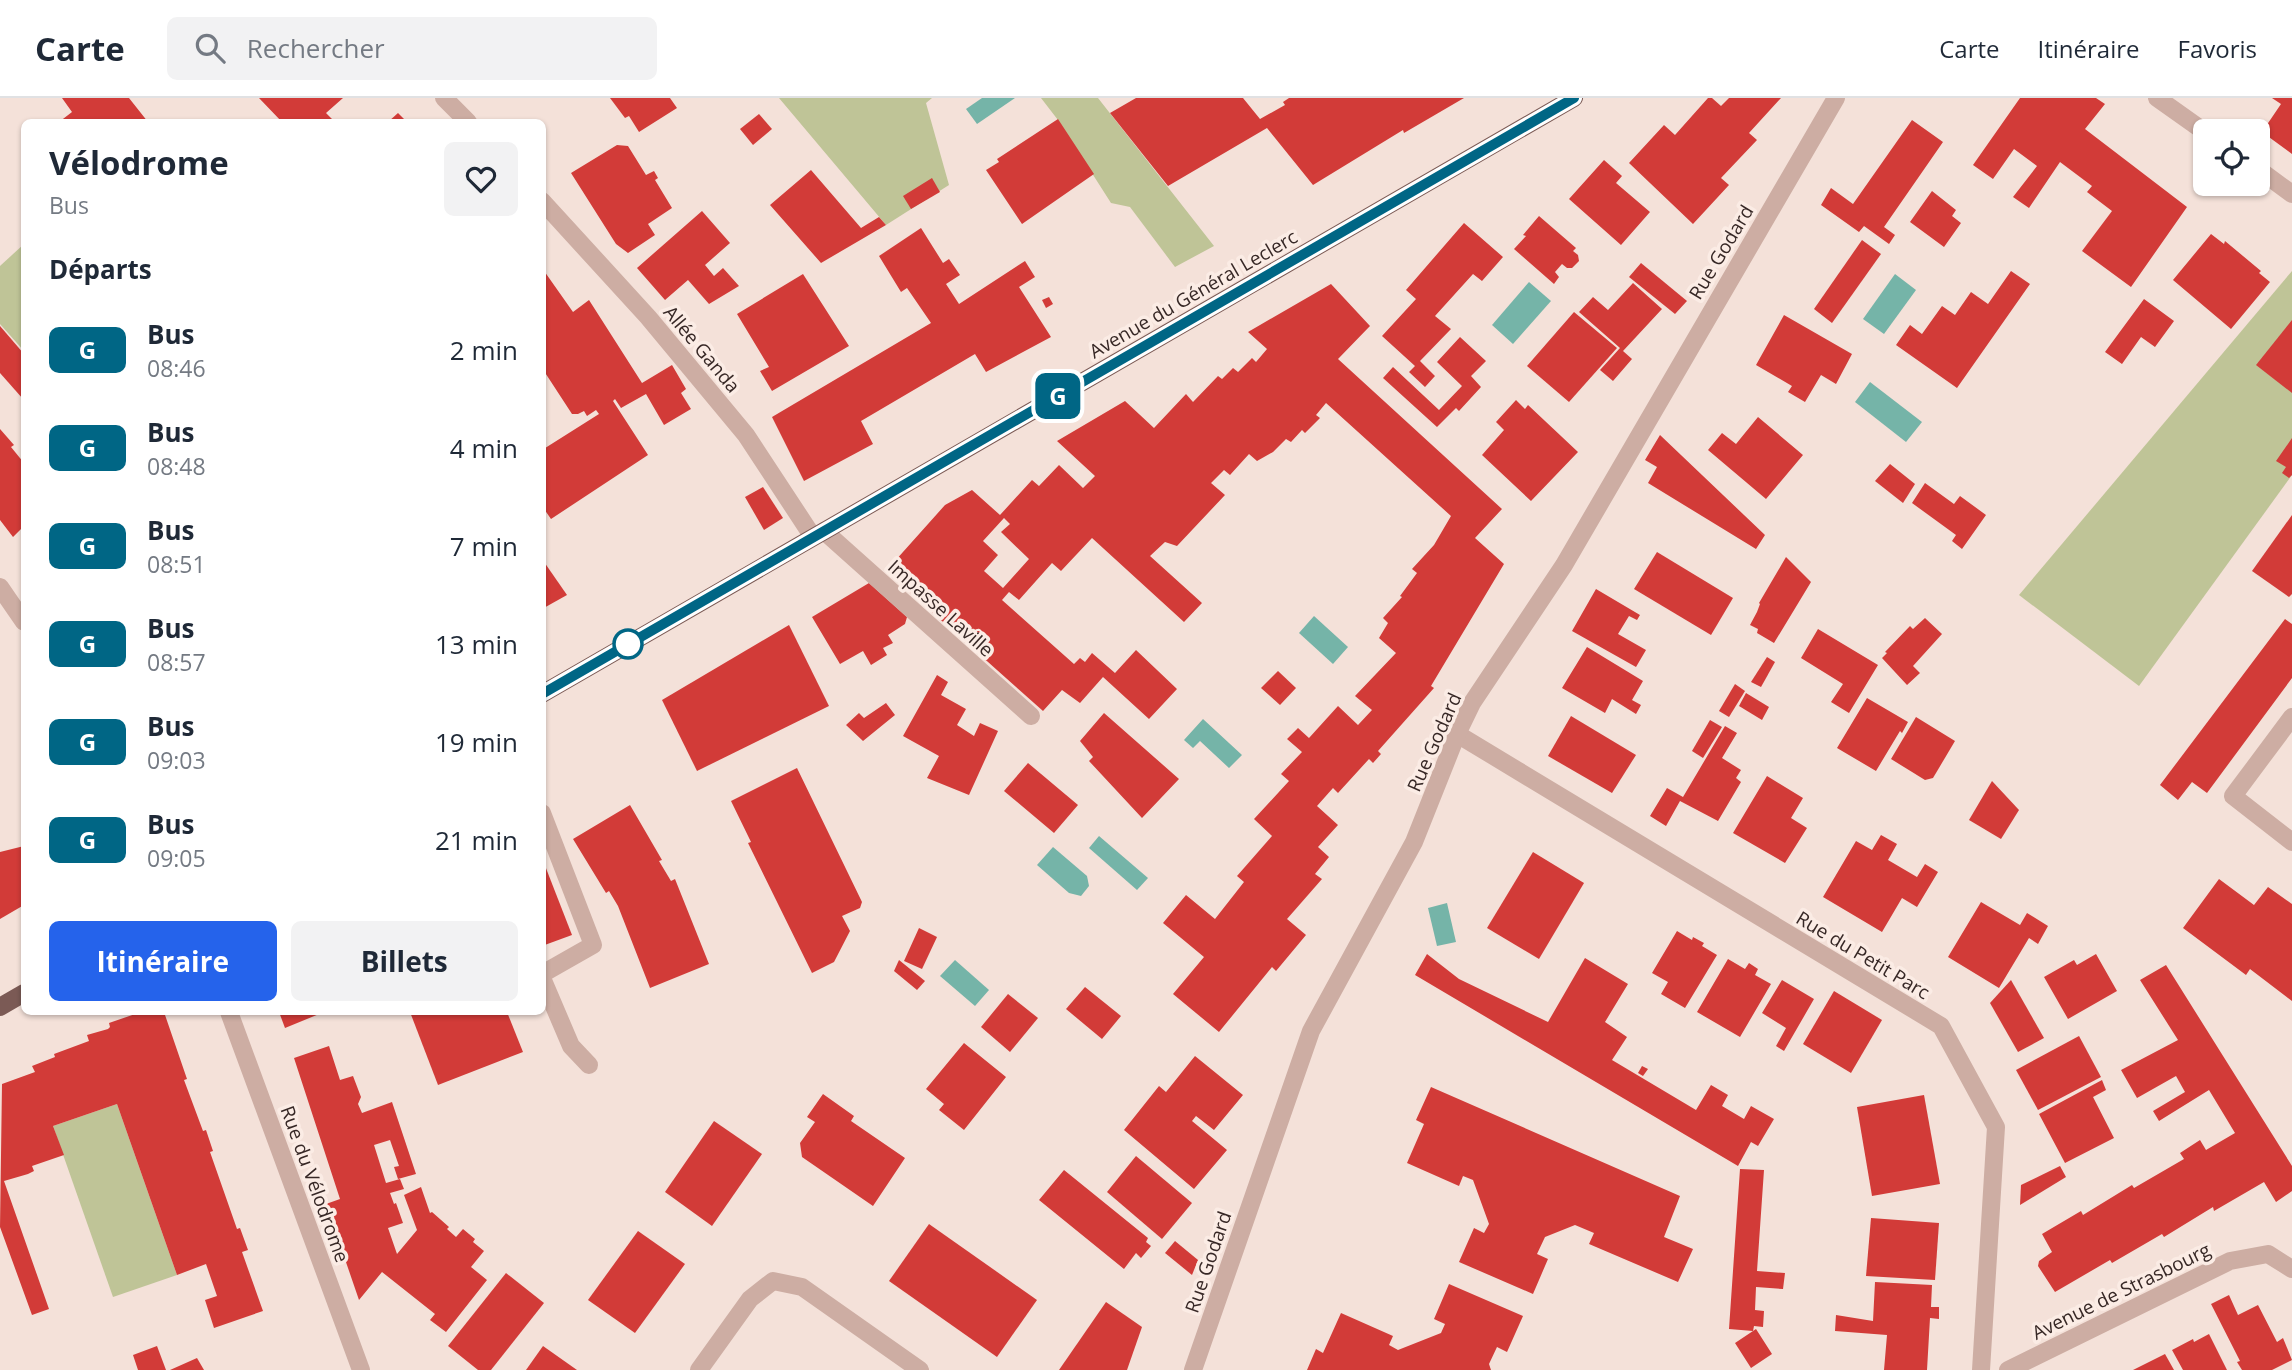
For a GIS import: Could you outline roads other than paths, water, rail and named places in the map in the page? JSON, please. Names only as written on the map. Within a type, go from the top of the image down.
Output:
[{"type":"main road","name":"Avenue du Général Leclerc","points":[[546,692],[1574,98]]},
{"type":"main road","points":[[0,1007],[21,995]]},
{"type":"street","points":[[444,98],[465,119]]},
{"type":"street","name":"Rue Godard","points":[[1193,1370],[1311,1031],[1414,842],[1472,703],[1564,565],[1836,98]]},
{"type":"street","points":[[2157,98],[2193,124]]},
{"type":"street","points":[[2270,178],[2292,194]]},
{"type":"street","name":"Allée Ganda","points":[[546,205],[648,317],[746,435],[818,534]]},
{"type":"street","name":"Impasse Laville","points":[[818,534],[1031,716]]},
{"type":"street","points":[[0,587],[21,618]]},
{"type":"street","points":[[2292,717],[2234,796],[2292,842]]},
{"type":"street","name":"Rue du Petit Parc","points":[[1457,734],[1941,1026],[1996,1127],[1981,1370]]},
{"type":"street","points":[[546,823],[593,945],[546,974]]},
{"type":"street","points":[[546,986],[571,1046],[589,1065]]},
{"type":"street","name":"Rue du Vélodrome","points":[[230,1015],[361,1370]]},
{"type":"street","name":"Avenue de Strasbourg","points":[[2008,1370],[2230,1261],[2268,1254],[2292,1269]]},
{"type":"street","points":[[699,1370],[750,1299],[773,1281],[802,1287],[920,1370]]},
{"type":"water","points":[[982,98],[1015,98],[977,124],[966,109]]},
{"type":"water","points":[[1895,274],[1916,290],[1884,334],[1863,319]]},
{"type":"water","points":[[1529,282],[1551,301],[1513,344],[1492,325]]},
{"type":"water","points":[[1870,382],[1922,422],[1906,442],[1855,402]]},
{"type":"water","points":[[1314,616],[1348,647],[1333,664],[1299,633]]},
{"type":"water","points":[[1203,719],[1242,755],[1229,768],[1200,741],[1193,748],[1184,740]]},
{"type":"water","points":[[1099,836],[1148,878],[1137,890],[1089,848]]},
{"type":"water","points":[[1053,847],[1087,876],[1089,886],[1081,896],[1069,893],[1037,865]]},
{"type":"water","points":[[1447,903],[1456,942],[1437,946],[1428,908]]},
{"type":"water","points":[[955,960],[989,990],[975,1006],[940,976]]}]
